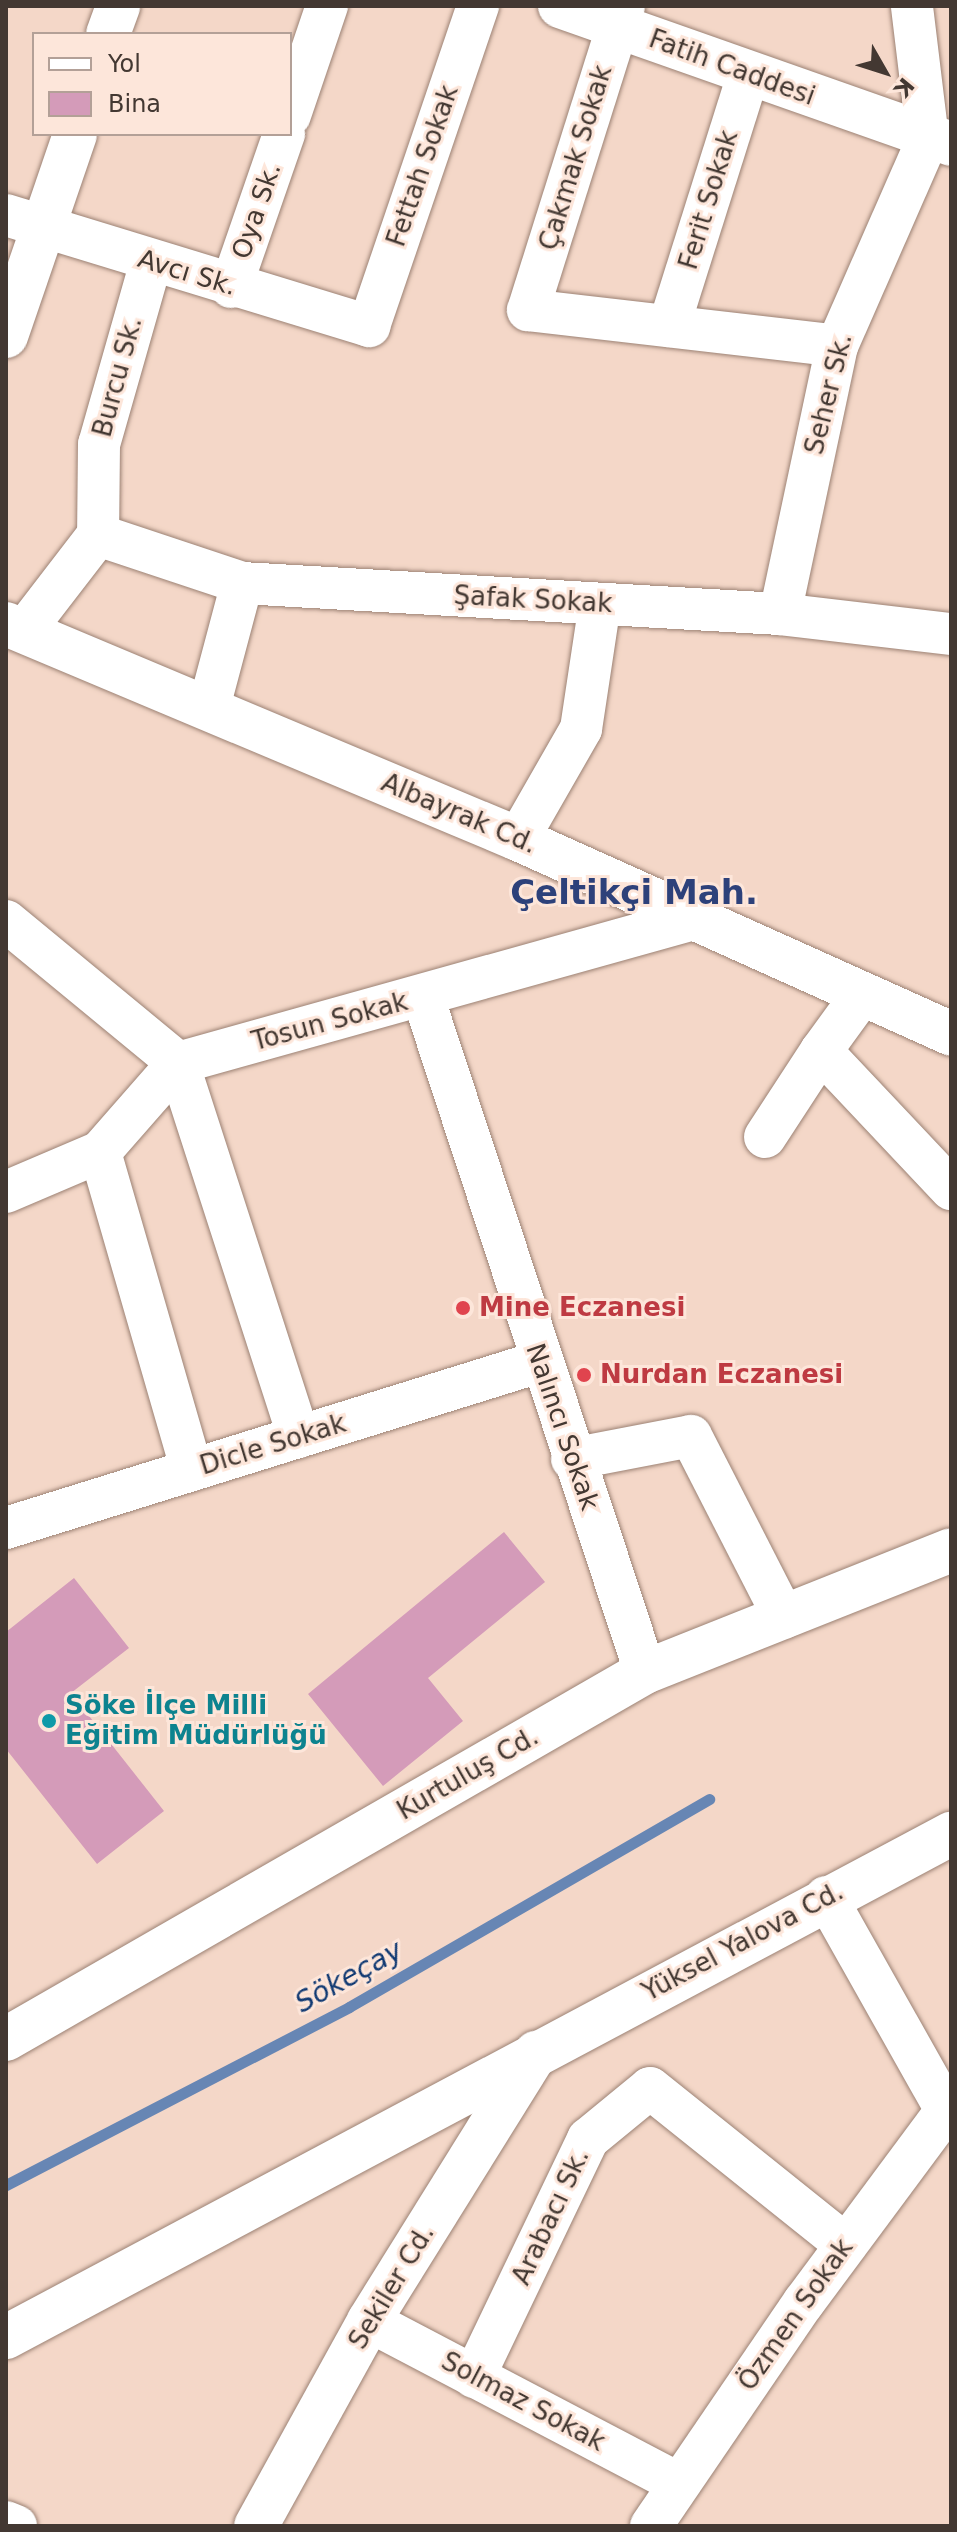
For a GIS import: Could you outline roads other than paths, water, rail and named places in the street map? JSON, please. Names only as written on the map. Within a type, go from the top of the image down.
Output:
[{"type":"main road","points":[[109,32],[118,6]]},
{"type":"main road","name":"Fatih Caddesi","points":[[560,6],[621,16],[748,75],[940,141]]},
{"type":"main road","points":[[6,336],[25,222],[74,136]]},
{"type":"main road","name":"Albayrak Cd.","points":[[15,628],[518,839],[951,1034]]},
{"type":"main road","name":"Kurtuluş Cd.","points":[[6,2039],[645,1672],[951,1550]]},
{"type":"main road","name":"Yüksel Yalova Cd.","points":[[6,2337],[826,1897],[951,1834]]},
{"type":"main road","name":"Sekiler Cd.","points":[[256,2526],[369,2321],[536,2052]]},
{"type":"street","points":[[292,109],[327,6]]},
{"type":"street","name":"Fettah Sokak","points":[[369,326],[478,6]]},
{"type":"street","points":[[912,6],[940,141]]},
{"type":"street","name":"Çakmak Sokak","points":[[621,16],[528,310],[669,326]]},
{"type":"street","name":"Ferit Sokak","points":[[669,326],[748,75]]},
{"type":"street","name":"Oya Sk.","points":[[231,287],[283,136]]},
{"type":"street","name":"Seher Sk.","points":[[780,614],[837,346],[940,141]]},
{"type":"street","name":"Avcı Sk.","points":[[25,222],[231,287],[369,326]]},
{"type":"street","name":"Burcu Sk.","points":[[98,535],[99,444],[151,262]]},
{"type":"street","points":[[669,326],[837,346]]},
{"type":"street","points":[[15,628],[98,535],[242,583],[209,707]]},
{"type":"street","name":"Şafak Sokak","points":[[242,583],[780,614],[951,634]]},
{"type":"street","points":[[518,839],[581,729],[600,604]]},
{"type":"street","name":"Tosun Sokak","points":[[178,1063],[697,918]]},
{"type":"street","points":[[6,921],[178,1063],[299,1437]]},
{"type":"street","points":[[765,1137],[861,996]]},
{"type":"street","name":"Nalıncı Sokak","points":[[423,997],[539,1362],[645,1672]]},
{"type":"street","points":[[821,1051],[951,1189]]},
{"type":"street","points":[[6,1192],[100,1152],[178,1063]]},
{"type":"street","points":[[100,1152],[192,1470]]},
{"type":"street","name":"Dicle Sokak","points":[[6,1528],[539,1362]]},
{"type":"street","points":[[572,1459],[691,1436],[784,1618]]},
{"type":"street","points":[[826,1897],[949,2111]]},
{"type":"street","name":"Arabacı Sk.","points":[[474,2377],[588,2139],[650,2088],[846,2245]]},
{"type":"street","name":"Özmen Sokak","points":[[651,2526],[677,2483],[846,2245],[949,2111]]},
{"type":"street","name":"Solmaz Sokak","points":[[369,2321],[677,2483]]},
{"type":"street","points":[[6,2522],[16,2526]]},
{"type":"waterway","name":"Sökeçay","points":[[6,2185],[349,2007],[709,1799]]},
{"type":"place","name":"Mine Eczanesi","points":[[463,1308]]},
{"type":"place","name":"Nurdan Eczanesi","points":[[584,1375]]},
{"type":"place","name":"Söke İlçe Milli Eğitim Müdürlüğü","points":[[49,1721]]},
{"type":"district","name":"Çeltikçi Mah.","points":[[634,893]]}]
